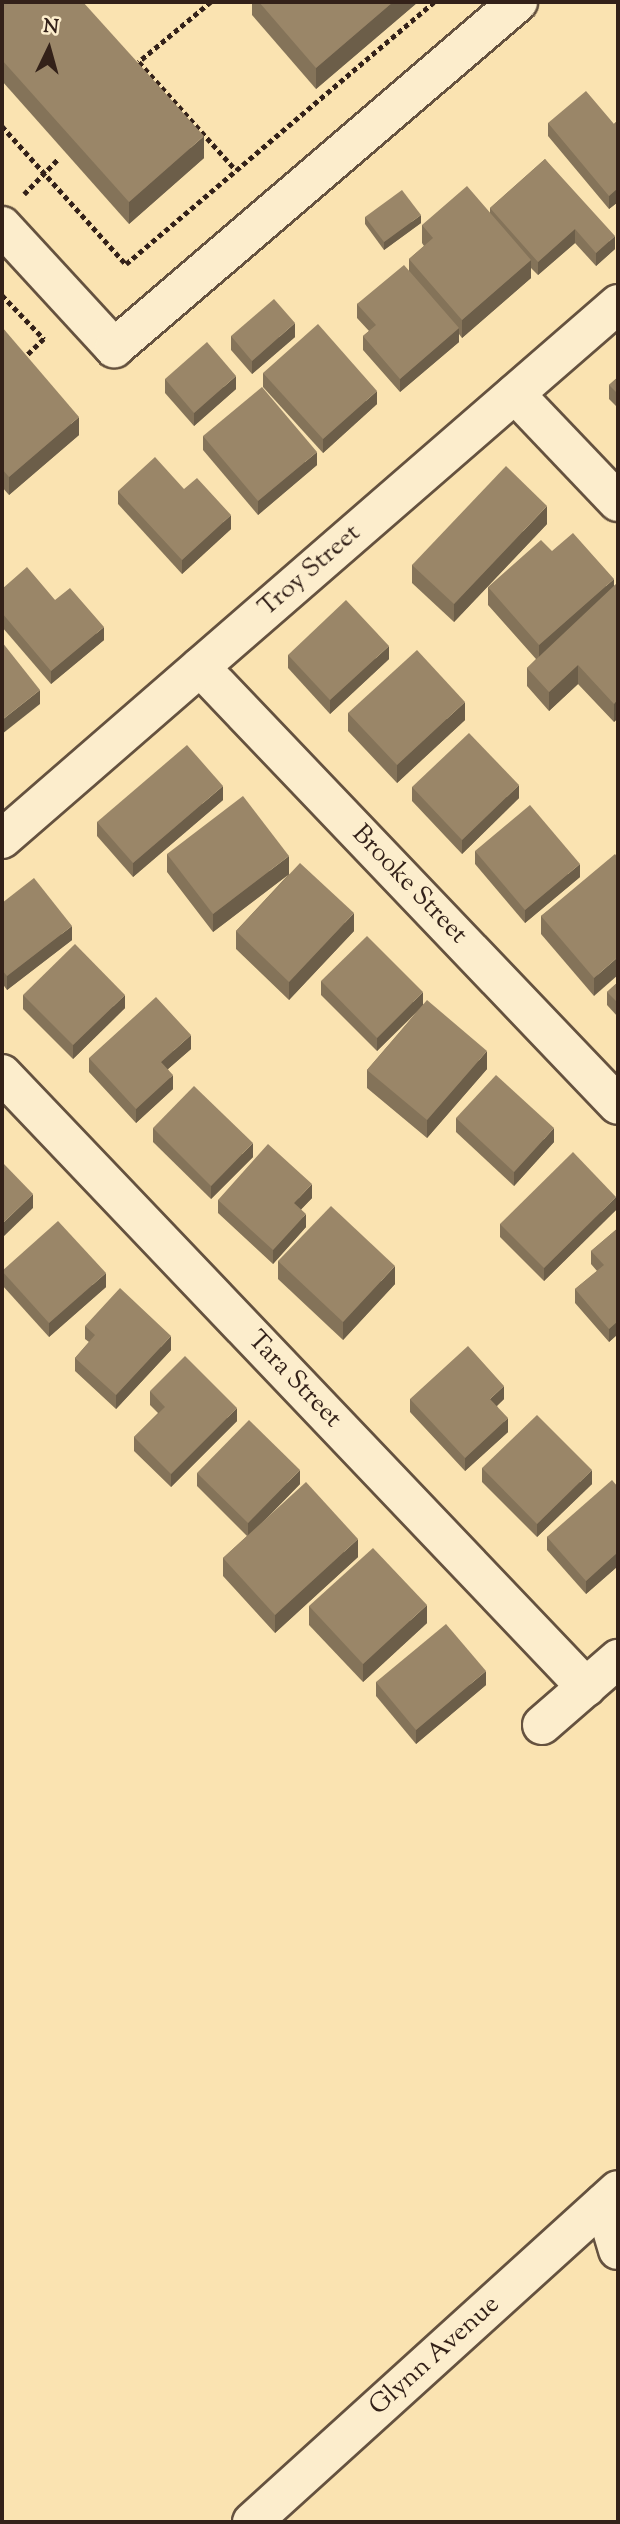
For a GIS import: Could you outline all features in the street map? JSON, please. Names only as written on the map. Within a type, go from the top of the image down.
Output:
[{"type":"street","points":[[10,213],[114,348],[518,2]]},
{"type":"street","name":"Troy Street","points":[[2,839],[618,304]]},
{"type":"street","points":[[514,394],[618,502]]},
{"type":"street","name":"Brooke Street","points":[[200,667],[618,1105]]},
{"type":"street","name":"Tara Street","points":[[2,1074],[586,1687]]},
{"type":"street","points":[[542,1725],[618,1659]]},
{"type":"street","points":[[611,2197],[618,2250]]},
{"type":"street","name":"Glynn Avenue","points":[[252,2522],[611,2197]]},
{"type":"path","points":[[211,2],[139,62],[236,170]]},
{"type":"path","points":[[2,126],[126,264],[435,2]]},
{"type":"path","points":[[10,213],[59,158]]},
{"type":"path","points":[[2,295],[44,339],[18,364]]},
{"type":"building","points":[[2,2],[83,2],[204,136],[129,202],[2,60]]},
{"type":"building","points":[[259,2],[393,2],[316,68]]},
{"type":"building","points":[[586,91],[614,124],[618,120],[618,188],[609,196],[548,123]]},
{"type":"building","points":[[545,159],[615,236],[596,253],[575,229],[538,262],[490,208]]},
{"type":"building","points":[[467,186],[531,260],[462,320],[409,259],[433,238],[422,225]]},
{"type":"building","points":[[402,190],[421,215],[384,242],[365,217]]},
{"type":"building","points":[[404,265],[459,328],[400,379],[363,336],[376,325],[357,304]]},
{"type":"building","points":[[274,299],[295,323],[252,361],[231,336]]},
{"type":"building","points":[[318,324],[377,391],[323,439],[263,373]]},
{"type":"building","points":[[2,327],[79,417],[9,477],[2,469]]},
{"type":"building","points":[[207,342],[236,376],[194,413],[165,379]]},
{"type":"building","points":[[618,377],[618,394],[609,385]]},
{"type":"building","points":[[262,387],[317,452],[258,501],[203,436]]},
{"type":"building","points":[[155,457],[184,489],[197,478],[231,515],[182,560],[118,491]]},
{"type":"building","points":[[506,466],[547,506],[454,604],[412,565]]},
{"type":"building","points":[[573,533],[614,579],[539,645],[488,587],[541,540],[552,551]]},
{"type":"building","points":[[27,567],[55,600],[70,588],[104,627],[51,671],[2,613],[2,589]]},
{"type":"building","points":[[617,583],[618,699],[614,704],[578,665],[549,692],[527,668]]},
{"type":"building","points":[[346,600],[389,646],[330,700],[288,655]]},
{"type":"building","points":[[2,642],[40,690],[2,720]]},
{"type":"building","points":[[417,650],[465,702],[397,765],[348,713]]},
{"type":"building","points":[[469,733],[519,785],[462,840],[412,787]]},
{"type":"building","points":[[187,745],[223,786],[133,863],[97,822]]},
{"type":"building","points":[[243,796],[289,856],[213,914],[167,854]]},
{"type":"building","points":[[530,805],[580,864],[525,910],[475,851]]},
{"type":"building","points":[[615,854],[618,858],[618,957],[594,978],[541,916]]},
{"type":"building","points":[[300,863],[354,913],[289,982],[236,931]]},
{"type":"building","points":[[34,878],[72,926],[7,976],[2,970],[2,903]]},
{"type":"building","points":[[367,936],[423,992],[377,1038],[321,981]]},
{"type":"building","points":[[75,944],[125,995],[73,1045],[23,995]]},
{"type":"building","points":[[618,982],[618,1003],[607,992]]},
{"type":"building","points":[[156,997],[191,1035],[161,1062],[173,1075],[136,1109],[89,1058]]},
{"type":"building","points":[[427,1000],[487,1051],[427,1120],[367,1070]]},
{"type":"building","points":[[496,1075],[554,1128],[514,1172],[456,1118]]},
{"type":"building","points":[[194,1086],[253,1143],[211,1186],[153,1128]]},
{"type":"building","points":[[268,1144],[312,1184],[294,1203],[306,1214],[273,1250],[218,1200]]},
{"type":"building","points":[[573,1152],[616,1197],[544,1268],[500,1224]]},
{"type":"building","points":[[2,1162],[33,1194],[2,1224]]},
{"type":"building","points":[[331,1206],[395,1266],[343,1322],[278,1261]]},
{"type":"building","points":[[58,1221],[106,1273],[49,1323],[2,1271]]},
{"type":"building","points":[[618,1228],[618,1321],[609,1329],[575,1289],[604,1265],[591,1251]]},
{"type":"building","points":[[120,1288],[171,1336],[116,1395],[75,1358],[95,1335],[85,1326]]},
{"type":"building","points":[[468,1346],[504,1386],[490,1399],[508,1418],[465,1458],[410,1399]]},
{"type":"building","points":[[185,1356],[237,1408],[171,1474],[134,1437],[165,1407],[150,1391]]},
{"type":"building","points":[[537,1415],[592,1470],[537,1524],[482,1468]]},
{"type":"building","points":[[249,1420],[300,1470],[248,1523],[197,1473]]},
{"type":"building","points":[[612,1480],[618,1487],[618,1552],[586,1581],[547,1537]]},
{"type":"building","points":[[306,1482],[358,1539],[275,1615],[223,1558]]},
{"type":"building","points":[[373,1548],[427,1605],[363,1664],[309,1606]]},
{"type":"building","points":[[446,1624],[486,1671],[416,1730],[376,1682]]}]
